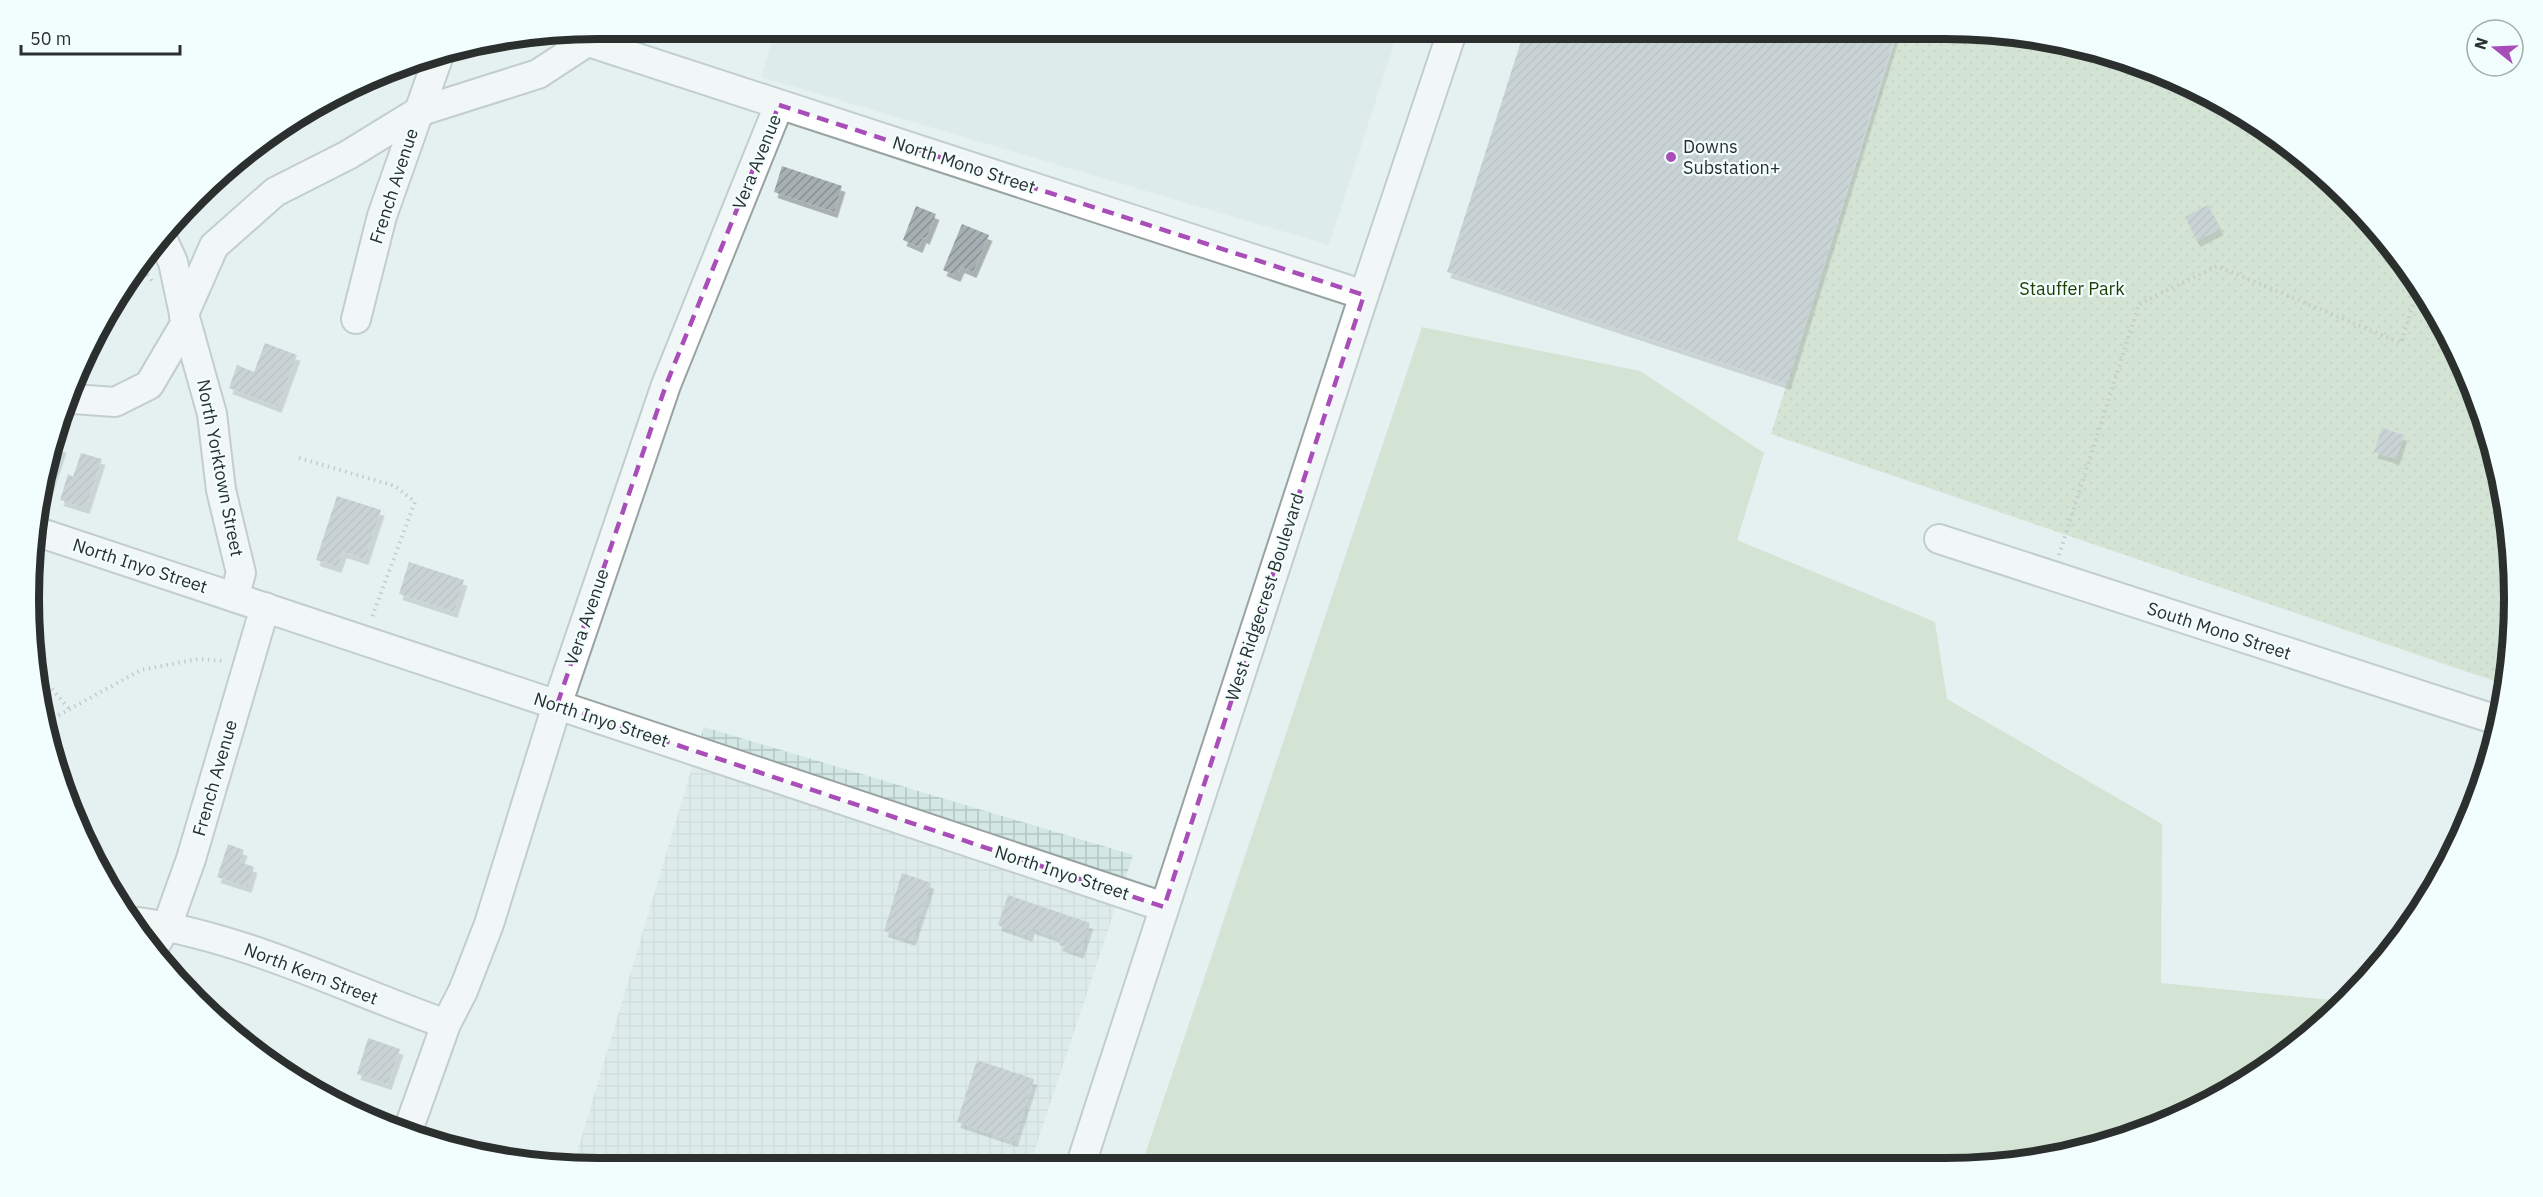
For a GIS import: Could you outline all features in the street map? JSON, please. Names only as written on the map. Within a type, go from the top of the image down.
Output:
[{"type":"street","name":"West Ridgecrest Boulevard","points":[[1083,1158],[1449,39]]},
{"type":"street","points":[[76,399],[115,402],[149,385],[185,324],[184,314],[214,246],[275,192],[348,155],[418,112],[538,74],[573,40]]},
{"type":"street","name":"North Mono Street","points":[[580,40],[1364,295]]},
{"type":"street","name":"French Avenue","points":[[356,319],[382,216],[436,64]]},
{"type":"street","name":"Vera Avenue","points":[[410,1125],[446,1024],[463,991],[489,924],[557,705],[666,385],[779,105]]},
{"type":"street","name":"North Yorktown Street","points":[[165,246],[173,262],[184,314],[212,414],[221,490],[241,573],[234,597]]},
{"type":"street","name":"North Inyo Street","points":[[43,534],[1164,907]]},
{"type":"street","name":"South Mono Street","points":[[1939,539],[2491,718]]},
{"type":"street","name":"French Avenue","points":[[161,936],[191,859],[266,607]]},
{"type":"street","name":"North Kern Street","points":[[146,926],[161,936],[276,958],[391,1005],[446,1024]]},
{"type":"path","points":[[2064,538],[2139,304],[2217,266],[2401,343],[2415,297]]},
{"type":"path","points":[[299,458],[395,486],[415,502],[364,641]]},
{"type":"path","points":[[52,719],[141,670],[198,659],[248,663]]},
{"type":"path","points":[[46,682],[70,710]]},
{"type":"highlighted area","points":[[779,105],[1364,295],[1164,907],[557,705],[666,385]]},
{"type":"shaded area","points":[[773,39],[1396,39],[1329,245],[761,77]]},
{"type":"shaded area","points":[[704,727],[1133,855],[1032,1158],[576,1157]]},
{"type":"green space","name":"Stauffer Park","points":[[1896,39],[1981,40],[2018,44],[2089,58],[2124,69],[2159,82],[2224,114],[2285,155],[2340,203],[2365,230],[2410,288],[2429,319],[2461,384],[2485,454],[2493,489],[2503,562],[2504,598],[2503,635],[2497,682],[1771,434]]},
{"type":"green space","points":[[1422,327],[1640,371],[1764,453],[1737,540],[1935,622],[1947,699],[2162,824],[2161,983],[2333,1000],[2285,1042],[2255,1064],[2192,1100],[2159,1115],[2089,1139],[2018,1153],[1944,1158],[1144,1158]]},
{"type":"building","name":"Downs Substation+","points":[[1522,39],[1894,39],[1787,384],[1447,272]]},
{"type":"building","points":[[782,166],[842,186],[834,212],[774,192]]},
{"type":"building","points":[[2208,205],[2220,229],[2197,241],[2185,217]]},
{"type":"building","points":[[916,206],[936,214],[926,239],[923,237],[919,247],[903,240]]},
{"type":"building","points":[[962,224],[989,235],[973,272],[961,267],[957,276],[943,270]]},
{"type":"building","points":[[265,343],[297,355],[278,407],[229,388],[237,365],[254,372]]},
{"type":"building","points":[[2382,428],[2404,435],[2396,459],[2374,452]]},
{"type":"building","points":[[61,446],[63,447],[52,479]]},
{"type":"building","points":[[81,453],[102,459],[86,508],[60,500],[68,474],[73,477]]},
{"type":"building","points":[[337,496],[381,510],[365,559],[343,552],[338,567],[316,560]]},
{"type":"building","points":[[409,562],[464,580],[454,612],[399,594]]},
{"type":"building","points":[[228,844],[244,850],[240,862],[254,867],[248,887],[217,877]]},
{"type":"building","points":[[902,873],[931,883],[912,940],[884,931]]},
{"type":"building","points":[[1008,895],[1090,923],[1080,953],[1059,945],[1061,938],[1031,928],[1029,936],[998,925]]},
{"type":"building","points":[[368,1038],[400,1049],[388,1084],[357,1074]]},
{"type":"building","points":[[977,1060],[1034,1079],[1014,1141],[957,1122]]},
{"type":"place","name":"Downs Substation+","points":[[1671,157]]}]
